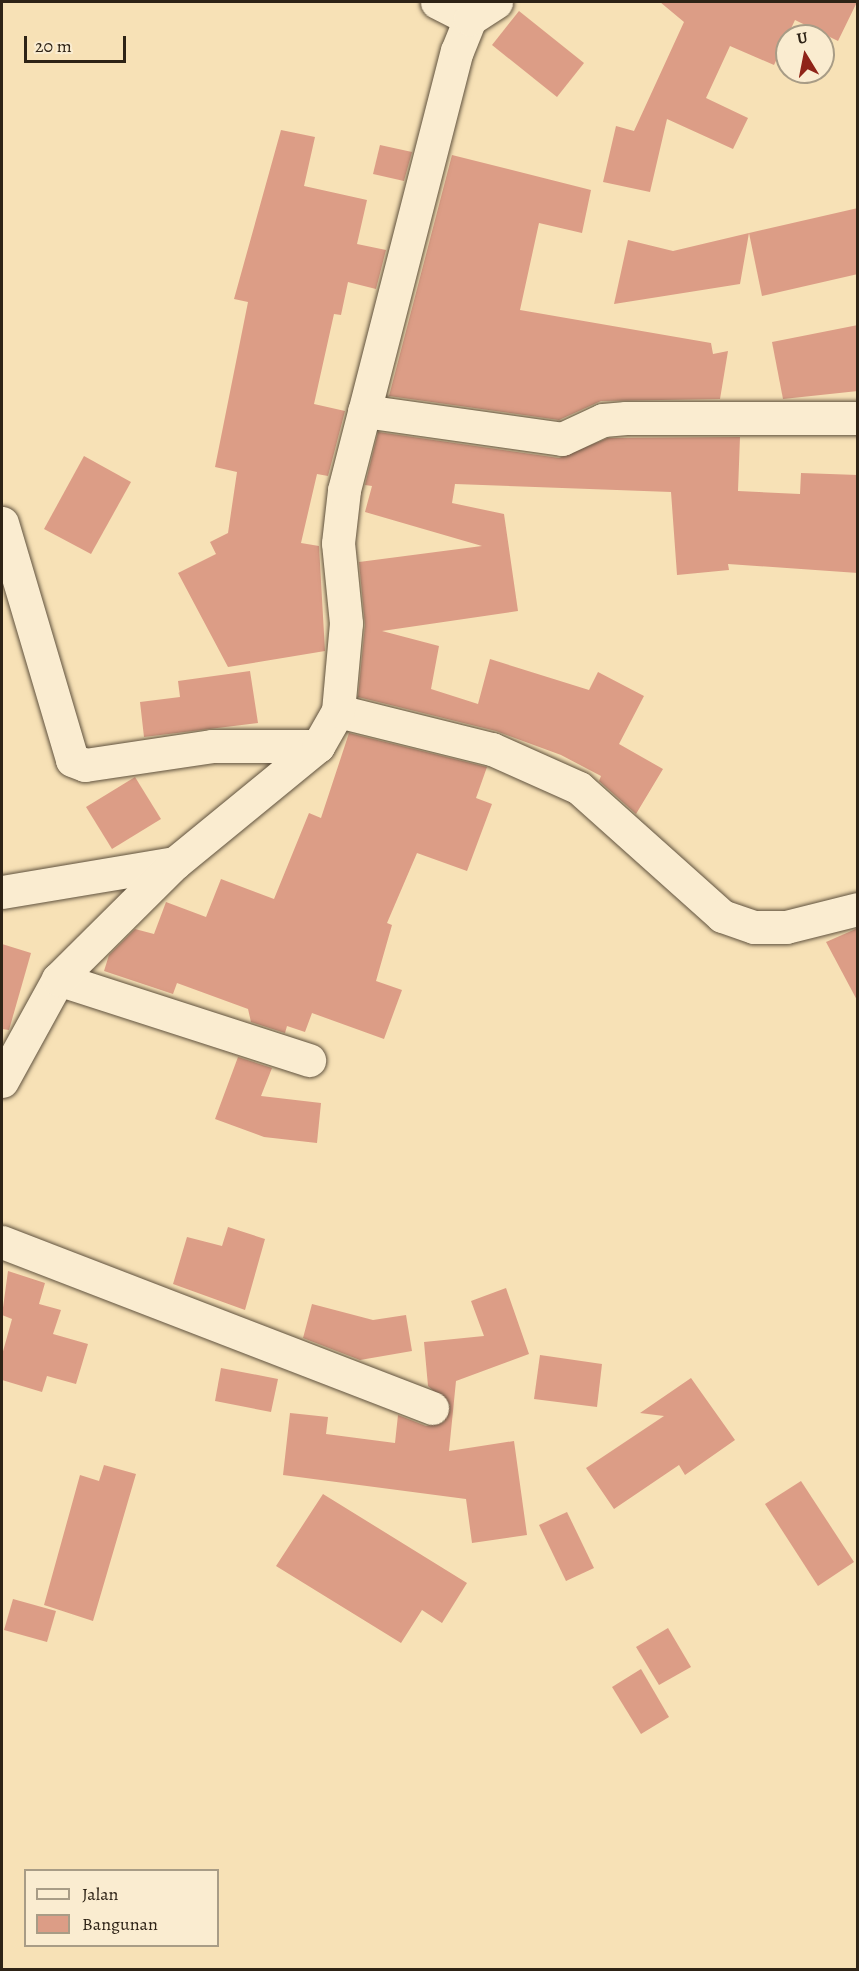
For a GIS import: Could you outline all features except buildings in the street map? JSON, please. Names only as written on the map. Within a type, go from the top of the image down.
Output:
[{"type":"street","points":[[437,2],[470,20]]},
{"type":"street","points":[[2,1081],[57,979],[175,863],[318,746],[338,711],[346,623],[338,543],[344,490],[470,20],[496,2]]},
{"type":"street","points":[[364,411],[562,439],[580,435],[603,420],[626,418],[858,418]]},
{"type":"street","points":[[2,523],[72,760],[85,765],[212,746],[318,746]]},
{"type":"street","points":[[338,711],[492,749],[579,788],[722,916],[754,927],[786,927],[858,909]]},
{"type":"street","points":[[2,892],[175,863]]},
{"type":"street","points":[[57,979],[309,1060]]},
{"type":"street","points":[[2,1242],[432,1408]]}]
